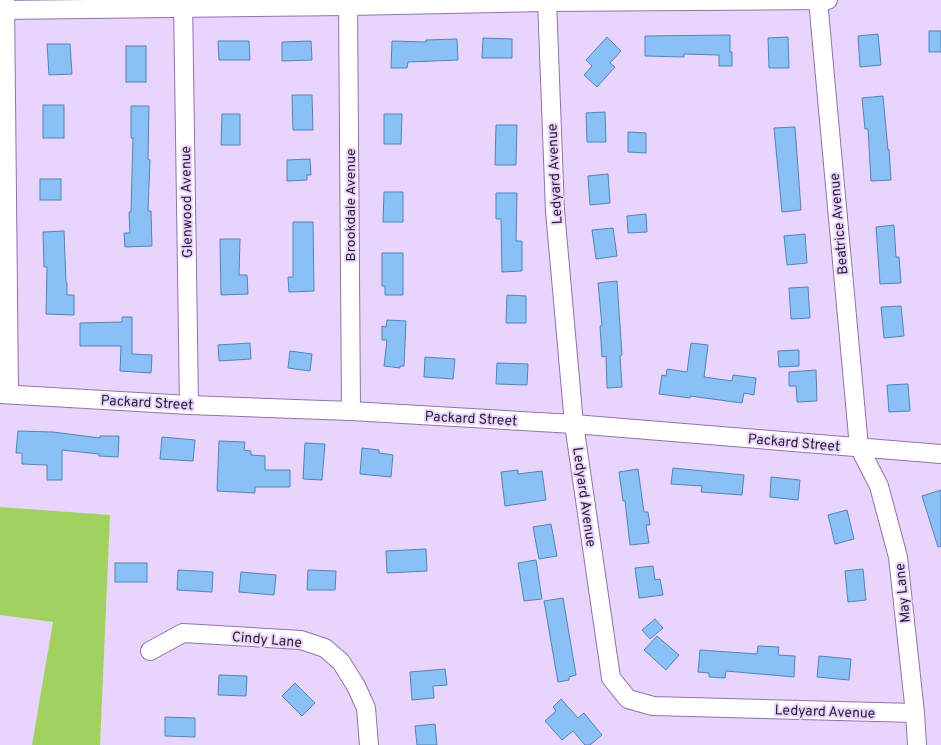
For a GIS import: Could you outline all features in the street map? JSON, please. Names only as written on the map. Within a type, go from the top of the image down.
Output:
[{"type":"street","name":"Beatrice Avenue","points":[[818,0],[858,447]]},
{"type":"street","points":[[5,394],[3,6],[828,0]]},
{"type":"street","name":"Ledyard Avenue","points":[[547,1],[555,210],[574,424],[611,678],[628,699],[653,706],[915,713]]},
{"type":"street","name":"Brookdale Avenue","points":[[348,3],[351,411]]},
{"type":"street","name":"Glenwood Avenue","points":[[183,4],[189,405]]},
{"type":"street","name":"Packard Street","points":[[5,394],[189,405],[351,411],[574,424],[941,454]]},
{"type":"street","name":"May Lane","points":[[858,447],[879,486],[898,557],[915,713],[917,745]]},
{"type":"street","name":"Cindy Lane","points":[[150,651],[183,633],[301,640],[324,648],[341,662],[356,686],[366,708],[369,745]]},
{"type":"green space","points":[[0,507],[110,515],[100,745],[32,745],[53,622],[0,615]]},
{"type":"building","points":[[929,31],[941,31],[941,52],[929,52]]},
{"type":"building","points":[[878,34],[881,65],[860,67],[858,36]]},
{"type":"building","points":[[730,35],[732,66],[719,66],[719,55],[684,54],[684,57],[645,56],[645,36]]},
{"type":"building","points":[[607,37],[621,51],[610,63],[615,67],[597,87],[584,75],[592,66],[586,60]]},
{"type":"building","points":[[788,37],[789,68],[769,68],[768,38]]},
{"type":"building","points":[[483,38],[512,39],[512,58],[482,58]]},
{"type":"building","points":[[457,39],[458,60],[408,62],[407,68],[391,68],[392,41],[426,42],[426,40]]},
{"type":"building","points":[[218,41],[249,41],[250,60],[219,60]]},
{"type":"building","points":[[311,41],[312,60],[282,61],[282,42]]},
{"type":"building","points":[[47,44],[70,44],[72,74],[49,75]]},
{"type":"building","points":[[126,46],[146,46],[146,82],[126,82]]},
{"type":"building","points":[[292,95],[312,95],[313,130],[293,130]]},
{"type":"building","points":[[883,96],[891,180],[871,181],[868,129],[865,129],[862,98]]},
{"type":"building","points":[[43,105],[64,105],[64,138],[43,138]]},
{"type":"building","points":[[131,106],[149,106],[148,159],[150,160],[148,211],[151,211],[152,246],[125,247],[124,233],[130,233],[129,212],[131,212],[133,138],[131,138]]},
{"type":"building","points":[[605,112],[606,142],[587,142],[586,113]]},
{"type":"building","points":[[222,114],[240,114],[240,145],[221,145]]},
{"type":"building","points":[[384,114],[402,114],[401,144],[384,144]]},
{"type":"building","points":[[496,125],[517,125],[516,165],[495,165]]},
{"type":"building","points":[[795,127],[801,210],[782,212],[774,128]]},
{"type":"building","points":[[628,132],[646,133],[646,153],[628,152]]},
{"type":"building","points":[[310,159],[311,175],[307,175],[307,180],[287,181],[287,160]]},
{"type":"building","points":[[608,174],[610,203],[590,205],[588,176]]},
{"type":"building","points":[[40,179],[61,179],[61,200],[40,200]]},
{"type":"building","points":[[384,192],[403,192],[403,222],[383,222]]},
{"type":"building","points":[[496,193],[517,193],[516,241],[522,241],[522,271],[502,272],[501,219],[496,219]]},
{"type":"building","points":[[646,214],[647,232],[628,233],[627,216]]},
{"type":"building","points":[[293,222],[313,222],[314,291],[289,292],[288,277],[293,277]]},
{"type":"building","points":[[894,225],[896,257],[899,257],[901,283],[880,284],[876,227]]},
{"type":"building","points":[[613,228],[617,256],[596,259],[592,230]]},
{"type":"building","points":[[64,231],[67,295],[74,295],[74,315],[46,314],[47,267],[44,267],[43,232]]},
{"type":"building","points":[[805,234],[807,263],[787,265],[784,236]]},
{"type":"building","points":[[220,239],[240,239],[239,275],[247,275],[248,294],[221,295]]},
{"type":"building","points":[[382,253],[403,253],[403,295],[385,295],[385,286],[382,286]]},
{"type":"building","points":[[617,281],[622,355],[620,356],[622,387],[607,388],[606,356],[602,357],[600,326],[602,326],[598,283]]},
{"type":"building","points":[[808,287],[810,318],[791,319],[789,288]]},
{"type":"building","points":[[507,295],[526,296],[526,323],[506,323]]},
{"type":"building","points":[[901,306],[904,336],[884,338],[881,307]]},
{"type":"building","points":[[122,317],[132,317],[132,354],[152,355],[151,373],[120,371],[121,346],[80,346],[80,323],[122,322]]},
{"type":"building","points":[[387,320],[406,321],[404,366],[400,366],[400,368],[384,366],[387,340],[382,340],[382,326],[386,327]]},
{"type":"building","points":[[250,343],[251,359],[219,361],[218,345]]},
{"type":"building","points":[[691,343],[708,345],[704,377],[732,381],[733,375],[756,378],[754,395],[744,393],[742,403],[690,396],[690,398],[659,394],[662,375],[666,376],[667,369],[687,372]]},
{"type":"building","points":[[799,350],[799,366],[779,367],[778,351]]},
{"type":"building","points":[[290,351],[312,354],[310,371],[288,368]]},
{"type":"building","points":[[425,357],[455,359],[453,379],[424,377]]},
{"type":"building","points":[[497,363],[528,364],[527,385],[496,384]]},
{"type":"building","points":[[816,370],[817,401],[797,402],[796,386],[789,386],[789,372]]},
{"type":"building","points":[[908,384],[910,411],[889,412],[887,385]]},
{"type":"building","points":[[18,431],[53,432],[100,438],[100,436],[119,436],[118,457],[99,456],[99,454],[62,450],[62,480],[47,480],[47,465],[22,464],[22,453],[16,453]]},
{"type":"building","points":[[162,437],[195,440],[193,461],[160,459]]},
{"type":"building","points":[[219,441],[245,442],[244,450],[251,451],[251,455],[265,456],[265,470],[290,470],[290,487],[255,487],[255,493],[217,491]]},
{"type":"building","points":[[305,443],[325,444],[322,480],[303,479]]},
{"type":"building","points":[[362,448],[379,450],[379,453],[393,455],[391,477],[360,474]]},
{"type":"building","points":[[673,468],[744,475],[742,495],[701,492],[702,486],[671,484]]},
{"type":"building","points":[[638,469],[644,512],[648,512],[650,525],[646,525],[649,543],[630,545],[625,501],[623,501],[619,472]]},
{"type":"building","points":[[518,470],[518,474],[542,471],[546,500],[505,506],[501,472]]},
{"type":"building","points":[[771,477],[800,480],[798,500],[770,497]]},
{"type":"building","points":[[941,490],[941,546],[938,547],[922,496]]},
{"type":"building","points":[[847,510],[854,539],[835,544],[828,515]]},
{"type":"building","points":[[551,524],[557,556],[539,559],[533,527]]},
{"type":"building","points":[[426,549],[427,571],[387,573],[386,551]]},
{"type":"building","points":[[536,560],[542,599],[524,601],[518,563]]},
{"type":"building","points":[[115,563],[147,563],[147,582],[115,582]]},
{"type":"building","points":[[653,566],[655,580],[660,579],[663,595],[639,598],[635,568]]},
{"type":"building","points":[[863,569],[866,600],[848,602],[845,571]]},
{"type":"building","points":[[178,570],[213,572],[212,592],[177,590]]},
{"type":"building","points":[[308,570],[336,571],[335,590],[307,590]]},
{"type":"building","points":[[241,572],[276,575],[274,595],[239,592]]},
{"type":"building","points":[[563,598],[576,675],[569,677],[569,680],[558,682],[544,601]]},
{"type":"building","points":[[655,619],[663,628],[650,639],[642,630]]},
{"type":"building","points":[[657,636],[679,655],[666,670],[644,650]]},
{"type":"building","points":[[758,646],[779,647],[778,655],[795,656],[794,677],[726,671],[725,678],[709,677],[709,673],[698,672],[700,650],[757,654]]},
{"type":"building","points":[[819,656],[851,659],[849,680],[817,677]]},
{"type":"building","points":[[445,669],[447,685],[433,686],[434,698],[412,700],[410,672]]},
{"type":"building","points":[[219,675],[247,676],[246,696],[218,695]]},
{"type":"building","points":[[295,683],[315,703],[302,716],[282,696]]},
{"type":"building","points":[[561,699],[578,718],[584,713],[602,735],[590,745],[585,745],[573,731],[562,740],[545,721],[556,711],[553,707]]},
{"type":"building","points":[[165,717],[195,718],[195,737],[165,736]]},
{"type":"building","points":[[435,724],[437,745],[417,745],[415,726]]}]
